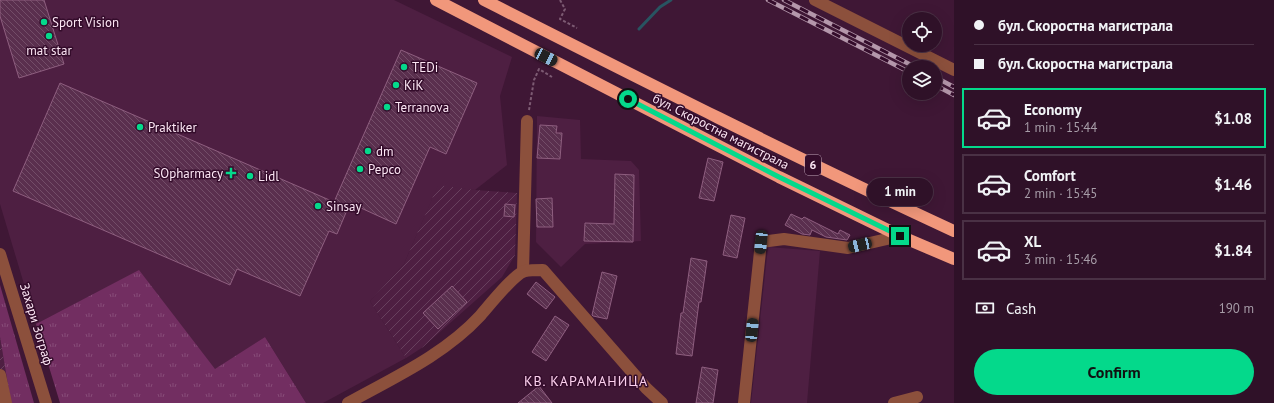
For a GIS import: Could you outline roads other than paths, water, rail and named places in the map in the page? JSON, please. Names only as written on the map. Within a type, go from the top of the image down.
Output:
[{"type":"highway","name":"бул. Скоростна магистрала","points":[[436,0],[779,177],[900,236],[954,259]]},
{"type":"highway","name":"бул. Скоростна магистрала","points":[[484,0],[752,135],[954,232]]},
{"type":"street","points":[[815,0],[954,70]]},
{"type":"street","points":[[523,271],[527,121]]},
{"type":"street","points":[[744,403],[761,242],[784,239],[848,248],[900,236]]},
{"type":"street","name":"Захари Зограф","points":[[0,254],[46,403]]},
{"type":"street","points":[[348,403],[418,364],[455,340],[479,317],[505,287],[523,271],[543,270],[646,388],[662,403]]},
{"type":"street","points":[[0,375],[6,403]]},
{"type":"street","points":[[894,403],[917,397]]},
{"type":"waterway","points":[[639,29],[660,7],[671,0]]},
{"type":"railway","points":[[768,0],[902,68]]},
{"type":"railway","points":[[784,0],[902,60]]},
{"type":"railway","points":[[942,81],[954,87]]},
{"type":"railway","points":[[942,89],[954,95]]},
{"type":"place","name":"Sport Vision","points":[[44,22]]},
{"type":"place","name":"mat star","points":[[49,36]]},
{"type":"place","name":"TEDi","points":[[404,67]]},
{"type":"place","name":"KiK","points":[[396,85]]},
{"type":"place","name":"Terranova","points":[[387,107]]},
{"type":"place","name":"Praktiker","points":[[140,127]]},
{"type":"place","name":"dm","points":[[368,151]]},
{"type":"place","name":"Pepco","points":[[360,169]]},
{"type":"place","name":"SOpharmacy","points":[[231,173]]},
{"type":"place","name":"Lidl","points":[[250,176]]},
{"type":"place","name":"Sinsay","points":[[318,206]]},
{"type":"district","name":"КВ. КАРАМАНИЦА","points":[[586,381]]}]
